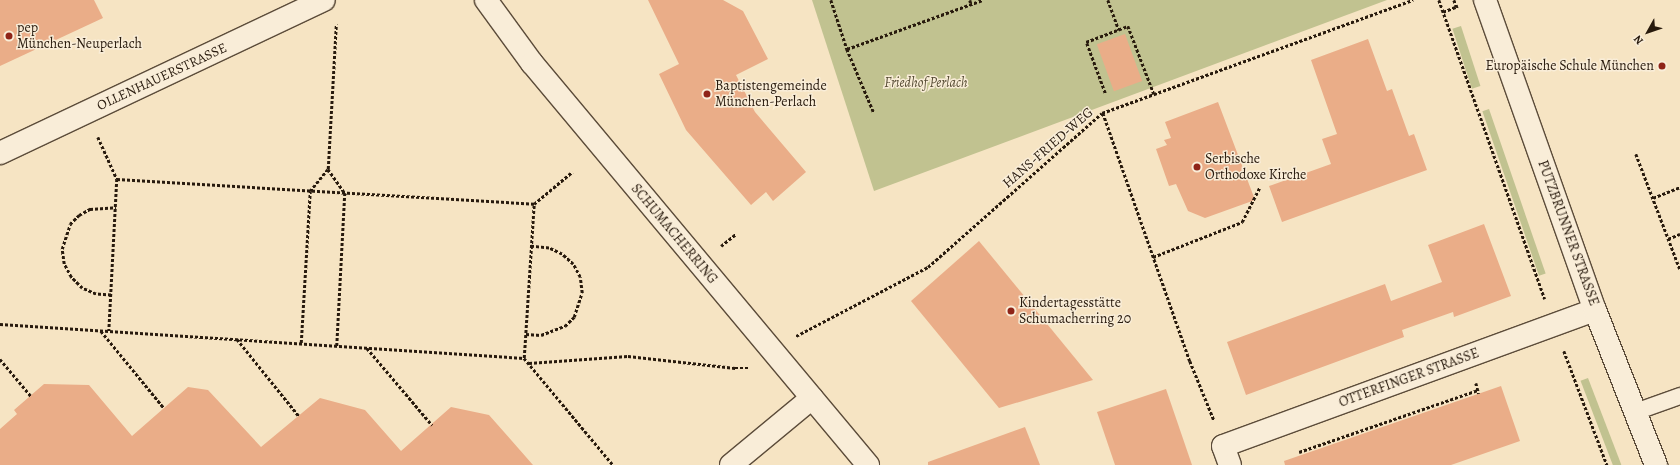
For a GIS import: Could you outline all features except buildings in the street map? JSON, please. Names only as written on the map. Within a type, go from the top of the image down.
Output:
[{"type":"street","name":"OLLENHAUERSTRASSE","points":[[0,153],[324,0]]},
{"type":"street","name":"SCHUMACHERRING","points":[[486,0],[532,63],[868,465]]},
{"type":"street","name":"PUTZBRUNNER STRASSE","points":[[1485,0],[1596,310],[1656,465]]},
{"type":"street","name":"OTTERFINGER STRASSE","points":[[1226,455],[1554,325],[1596,310]]},
{"type":"street","points":[[731,465],[812,398]]},
{"type":"lane","points":[[1636,412],[1680,396]]},
{"type":"path","points":[[831,0],[847,49],[874,113]]},
{"type":"path","points":[[970,0],[971,4]]},
{"type":"path","points":[[847,49],[982,0]]},
{"type":"path","points":[[1108,0],[1118,30]]},
{"type":"path","name":"HANS-FRIED-WEG","points":[[529,363],[628,356],[735,368],[755,367],[788,340],[928,267],[1102,113],[1413,0]]},
{"type":"path","points":[[1439,0],[1554,325],[1607,465]]},
{"type":"path","points":[[1443,12],[1457,7],[1454,0]]},
{"type":"path","points":[[1105,93],[1086,42],[1128,26],[1154,94]]},
{"type":"path","points":[[302,343],[310,191],[328,169],[336,37]]},
{"type":"path","points":[[1102,113],[1226,455]]},
{"type":"path","points":[[98,138],[118,179],[109,331]]},
{"type":"path","points":[[1636,154],[1680,269]]},
{"type":"path","points":[[328,169],[345,193],[337,346]]},
{"type":"path","points":[[118,179],[534,204],[572,172]]},
{"type":"path","points":[[1653,198],[1680,187]]},
{"type":"path","points":[[1153,257],[1242,222],[1259,188]]},
{"type":"path","points":[[524,358],[534,204]]},
{"type":"path","points":[[111,295],[96,294],[82,288],[71,277],[64,264],[62,249],[64,236],[79,215],[90,209],[116,207]]},
{"type":"path","points":[[715,243],[719,248],[736,234]]},
{"type":"path","points":[[1668,239],[1680,234]]},
{"type":"path","points":[[526,334],[541,335],[565,326],[574,317],[582,293],[580,277],[573,264],[562,254],[549,248],[531,246]]},
{"type":"path","points":[[0,324],[524,358],[613,465]]},
{"type":"path","points":[[100,331],[164,408]]},
{"type":"path","points":[[237,339],[299,416]]},
{"type":"path","points":[[367,348],[432,425]]},
{"type":"path","points":[[0,359],[31,396]]},
{"type":"path","points":[[1473,376],[1479,394]]},
{"type":"path","points":[[1299,452],[1424,409],[1445,404],[1478,390]]},
{"type":"path","points":[[1340,438],[1341,442]]},
{"type":"green space","name":"Friedhof Perlach","points":[[812,0],[1387,0],[874,191]]},
{"type":"green space","points":[[1461,26],[1480,86],[1472,89],[1452,29]]},
{"type":"green space","points":[[1489,109],[1546,274],[1539,276],[1482,111]]},
{"type":"green space","points":[[1588,378],[1621,465],[1613,465],[1581,381]]},
{"type":"place","name":"pep München-Neuperlach","points":[[9,36]]},
{"type":"place","name":"Europäische Schule München","points":[[1662,66]]},
{"type":"place","name":"Baptistengemeinde München-Perlach","points":[[707,94]]},
{"type":"place","name":"Serbische Orthodoxe Kirche","points":[[1197,167]]},
{"type":"place","name":"Kindertagesstätte Schumacherring 20","points":[[1011,311]]}]
